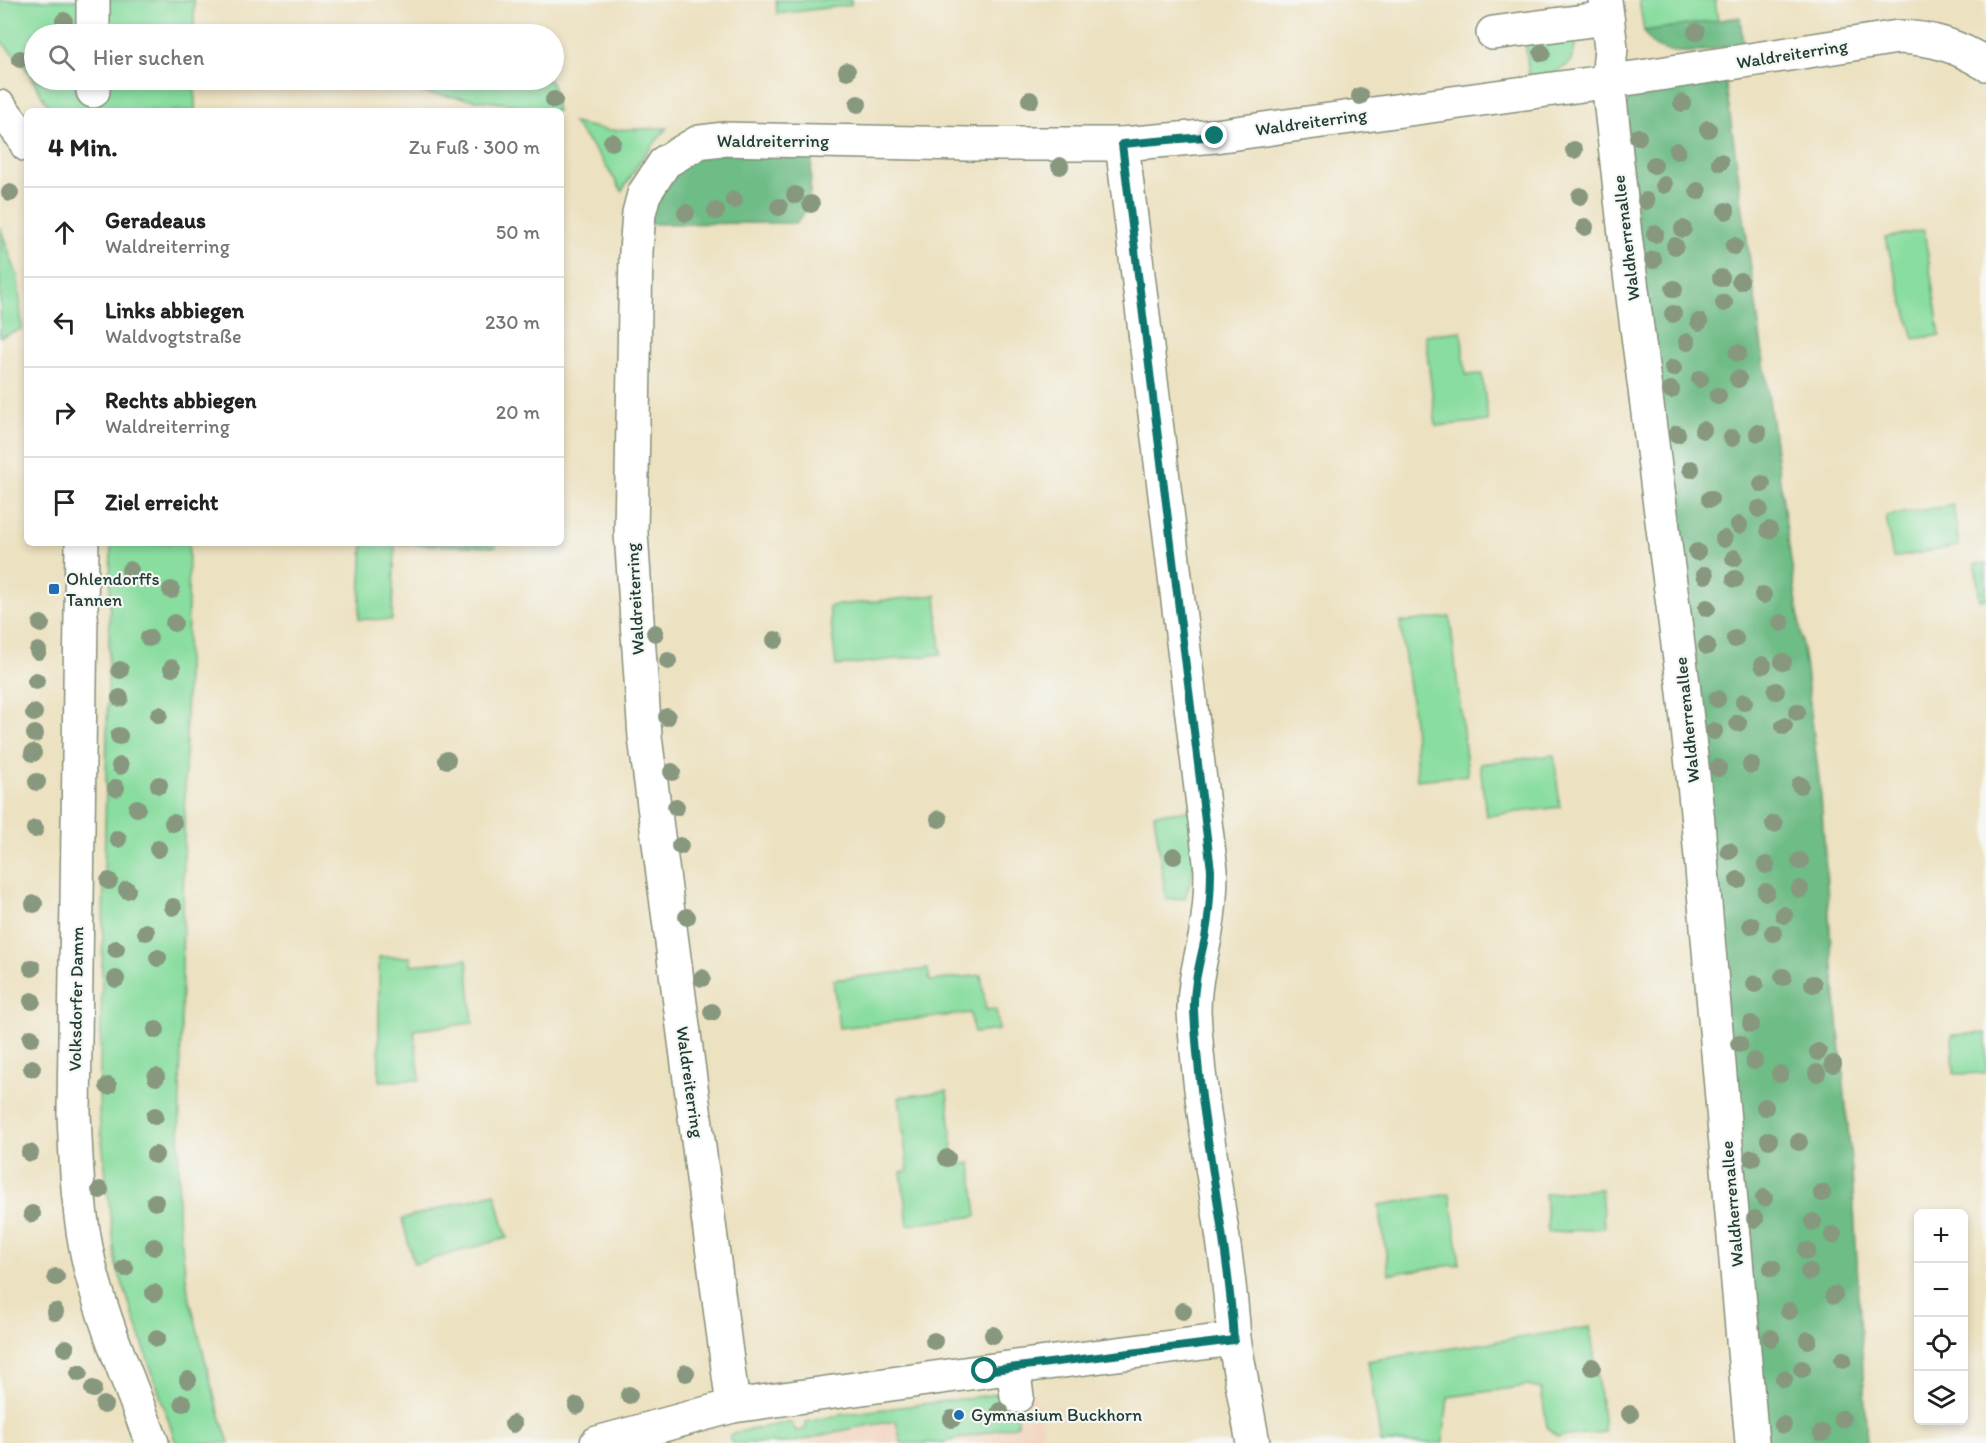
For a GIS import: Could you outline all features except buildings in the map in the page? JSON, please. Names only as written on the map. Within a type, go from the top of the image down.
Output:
[{"type":"street","points":[[93,0],[93,24]]},
{"type":"street","points":[[1493,33],[1606,9]]},
{"type":"street","name":"Waldherrenallee","points":[[1606,9],[1611,48],[1608,81],[1625,235],[1696,800],[1752,1443]]},
{"type":"street","name":"Waldreiterring","points":[[733,1406],[657,836],[637,648],[631,533],[636,251],[639,213],[644,194],[665,162],[699,142],[723,139],[968,144],[1122,144],[1215,136],[1608,81],[1898,37],[1940,41],[1986,64]]},
{"type":"street","points":[[0,107],[24,141]]},
{"type":"street","points":[[1122,144],[1211,870],[1211,895],[1195,987],[1197,1054],[1232,1296],[1234,1340],[1253,1443]]},
{"type":"street","name":"Volksdorfer Damm","points":[[82,546],[74,1112],[76,1187],[91,1270],[118,1353],[152,1443]]},
{"type":"street","points":[[597,1443],[733,1406],[1015,1382],[1234,1340]]},
{"type":"shaded area","name":"Gymnasium Buckhorn","points":[[1036,1395],[1046,1443],[747,1443],[1012,1397]]},
{"type":"green space","points":[[0,0],[194,0],[194,24],[24,24],[24,66],[0,40]]},
{"type":"green space","points":[[776,0],[851,0],[851,5],[777,14]]},
{"type":"green space","points":[[1639,0],[1715,0],[1718,21],[1644,31]]},
{"type":"green space","points":[[1740,17],[1743,44],[1710,50],[1674,52],[1664,50],[1653,45],[1644,31]]},
{"type":"green space","points":[[1574,22],[1573,57],[1562,69],[1529,78],[1524,29]]},
{"type":"green space","points":[[1723,64],[1806,670],[1821,796],[1831,945],[1852,1171],[1867,1443],[1765,1443],[1625,107],[1640,77]]},
{"type":"green space","points":[[39,90],[195,90],[195,108],[49,108]]},
{"type":"green space","points":[[427,90],[554,90],[557,108],[530,108],[423,93]]},
{"type":"green space","points":[[573,123],[607,130],[667,128],[642,158],[622,191],[599,155]]},
{"type":"green space","points":[[813,140],[807,208],[797,223],[638,224],[665,162]]},
{"type":"green space","points":[[0,227],[18,278],[22,329],[0,337]]},
{"type":"green space","points":[[1924,230],[1940,335],[1914,339],[1885,238]]},
{"type":"green space","points":[[1461,331],[1466,375],[1482,374],[1488,421],[1436,426],[1425,335]]},
{"type":"green space","points":[[1953,505],[1959,546],[1893,558],[1886,516]]},
{"type":"green space","points":[[111,546],[189,546],[178,1216],[188,1292],[216,1403],[229,1443],[176,1443],[116,1264],[99,1115]]},
{"type":"green space","points":[[363,546],[395,546],[392,620],[359,619]]},
{"type":"green space","points":[[1986,563],[1986,599],[1980,600],[1975,564]]},
{"type":"green space","points":[[936,595],[941,654],[836,666],[829,606]]},
{"type":"green space","points":[[1450,617],[1468,775],[1417,780],[1414,723],[1400,622]]},
{"type":"green space","points":[[1554,755],[1560,807],[1486,816],[1480,764]]},
{"type":"green space","points":[[1192,810],[1194,854],[1189,886],[1185,898],[1166,900],[1154,814]]},
{"type":"green space","points":[[379,957],[410,957],[412,965],[467,959],[473,1023],[414,1030],[420,1080],[379,1081]]},
{"type":"green space","points":[[928,969],[930,981],[981,975],[986,1010],[996,1009],[999,1030],[974,1033],[970,1013],[839,1028],[833,980]]},
{"type":"green space","points":[[1986,1033],[1986,1073],[1954,1074],[1952,1035]]},
{"type":"green space","points":[[947,1091],[954,1165],[971,1163],[977,1216],[908,1225],[901,1172],[908,1171],[899,1097]]},
{"type":"green space","points":[[1601,1189],[1604,1228],[1548,1233],[1545,1194]]},
{"type":"green space","points":[[495,1193],[507,1238],[414,1264],[402,1219]]},
{"type":"green space","points":[[1450,1194],[1460,1264],[1389,1274],[1379,1205]]},
{"type":"green space","points":[[1590,1327],[1605,1432],[1557,1437],[1547,1427],[1541,1389],[1527,1386],[1448,1397],[1443,1443],[1381,1443],[1368,1361]]},
{"type":"green space","name":"Gymnasium Buckhorn","points":[[997,1394],[1012,1397],[1018,1425],[941,1443],[901,1443],[896,1421],[853,1428],[790,1443],[731,1443],[730,1436],[733,1433],[785,1423],[792,1423],[796,1431],[806,1429],[806,1422],[839,1415]]},
{"type":"place","name":"Ohlendorffs Tannen","points":[[54,589]]},
{"type":"place","name":"Gymnasium Buckhorn","points":[[959,1415]]},
{"type":"route","points":[[985,1371],[1234,1340],[1232,1296],[1197,1054],[1194,1007],[1198,967],[1211,895],[1211,870],[1122,144],[1215,136]]}]
